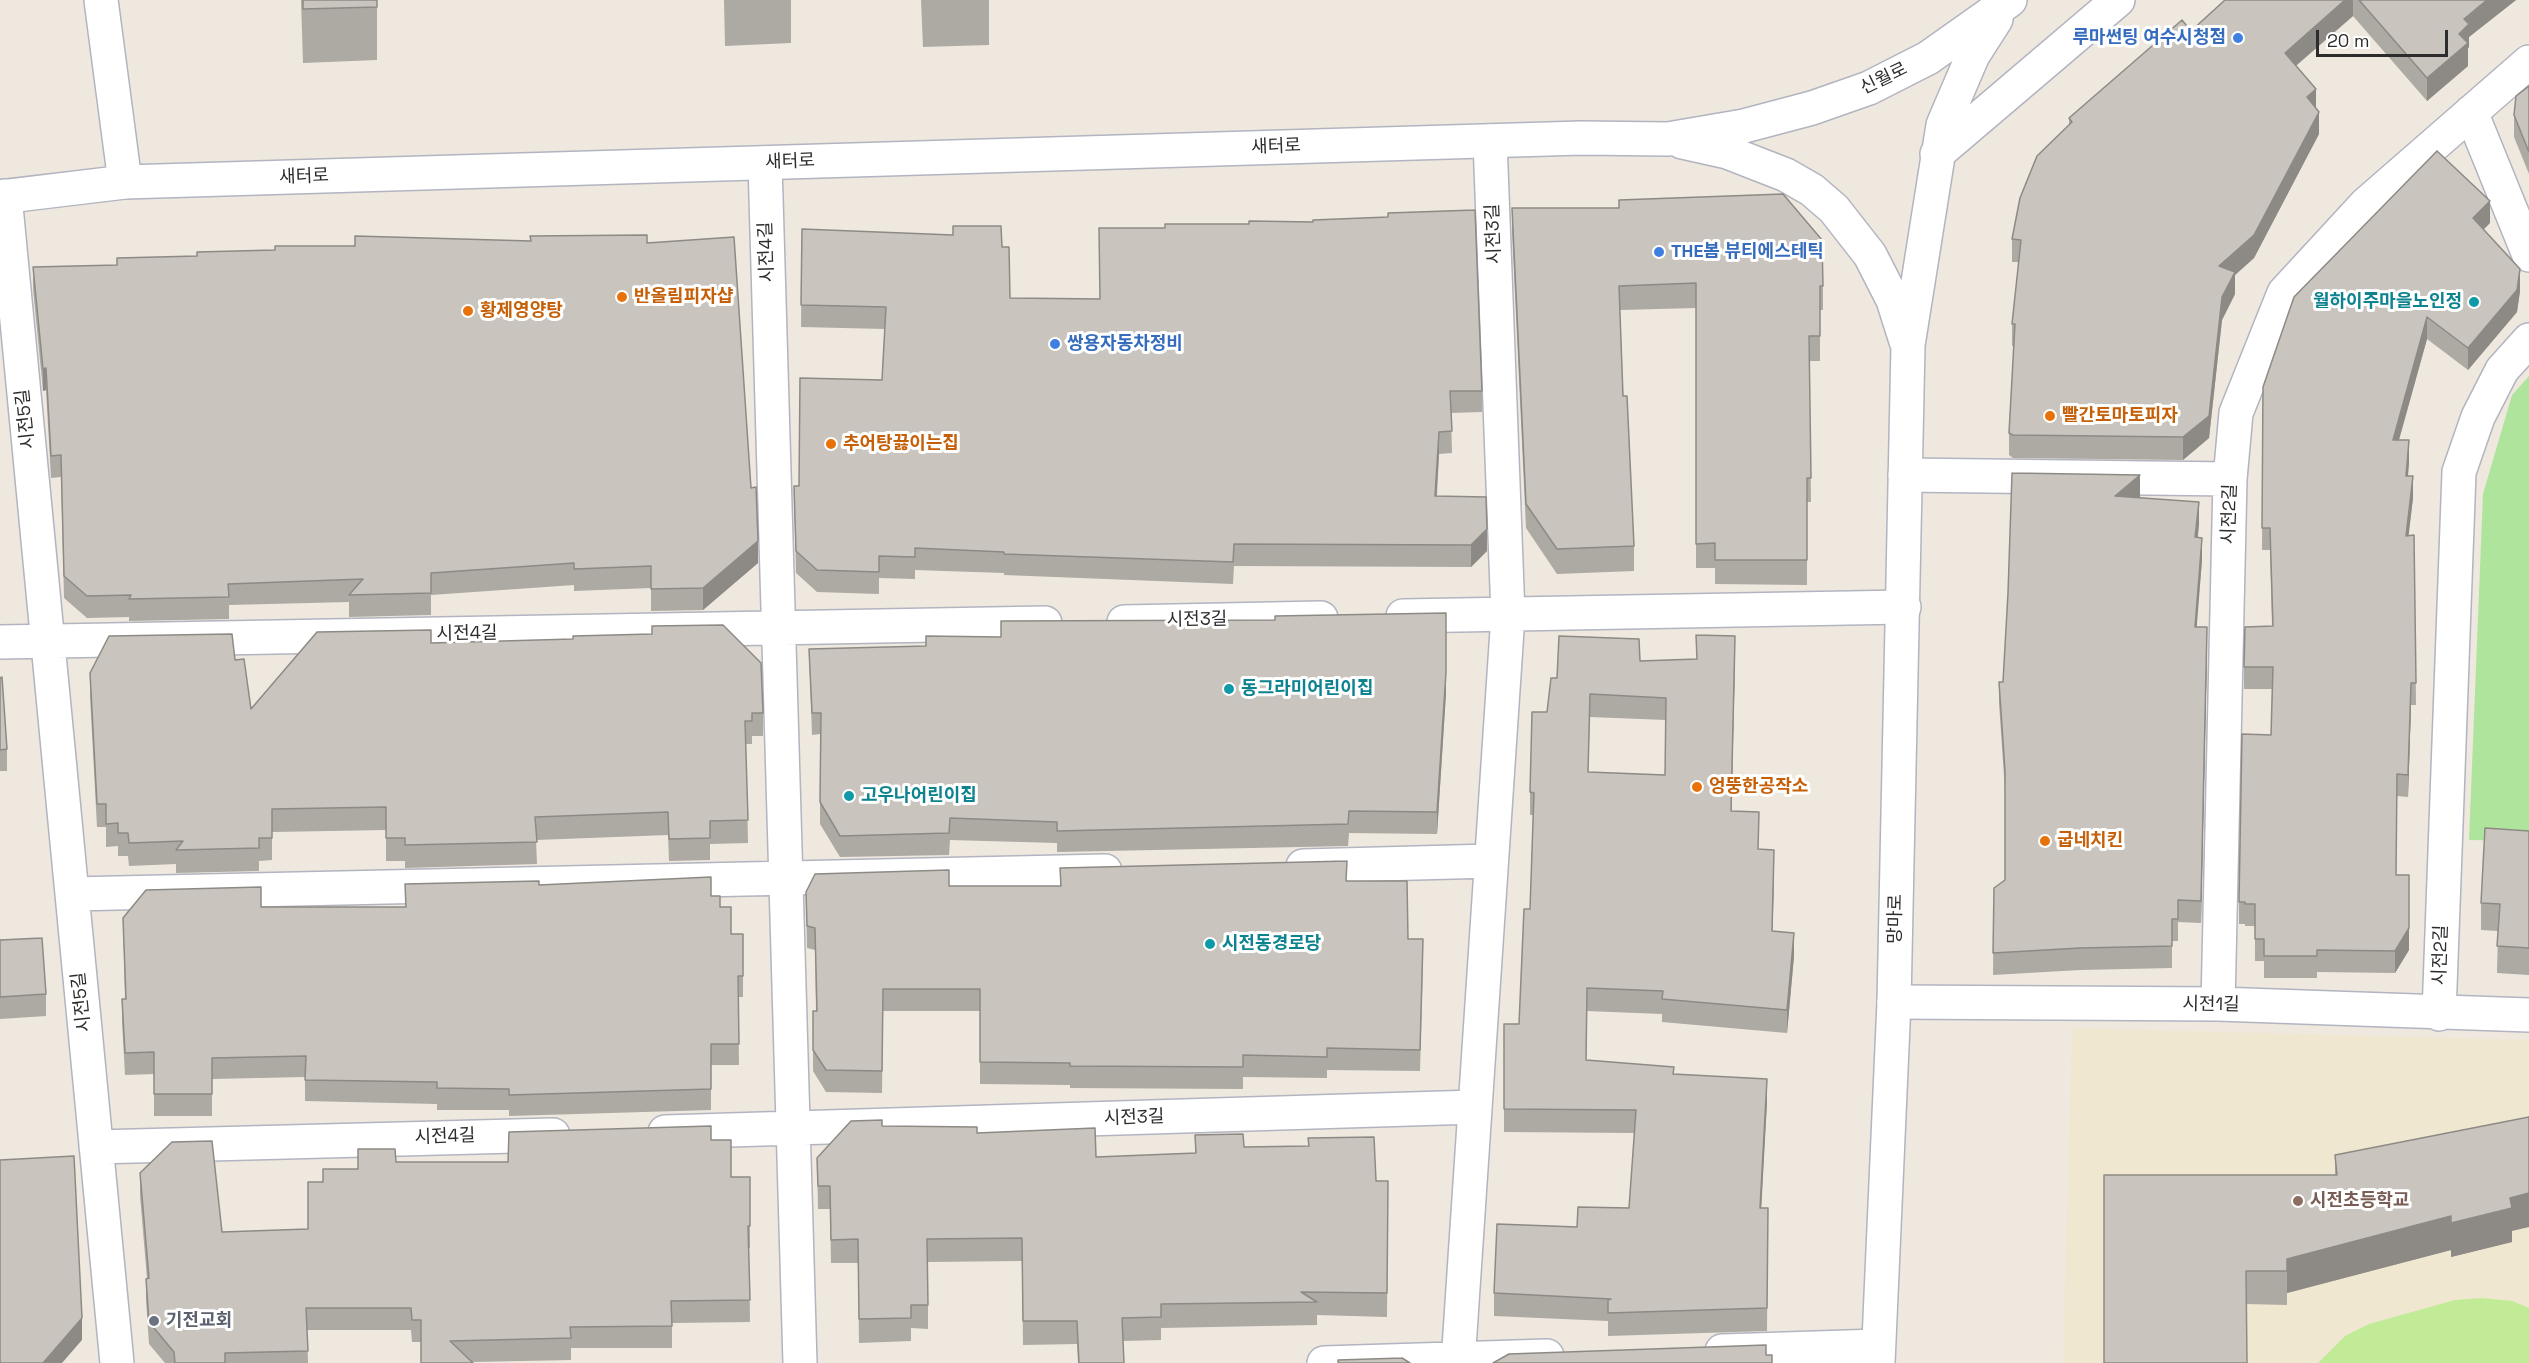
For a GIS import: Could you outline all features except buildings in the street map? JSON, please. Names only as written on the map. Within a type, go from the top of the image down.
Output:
[{"type":"street","points":[[101,0],[125,182]]},
{"type":"street","points":[[1908,345],[1937,154],[1947,114],[1973,55],[1991,25],[2010,0]]},
{"type":"street","name":"신월로","points":[[1668,139],[1744,126],[1812,108],[1869,88],[1928,58],[2010,0]]},
{"type":"street","points":[[1937,154],[2118,0]]},
{"type":"street","name":"시전2길","points":[[2218,1004],[2230,479],[2236,413],[2284,293],[2366,204],[2529,62]]},
{"type":"street","points":[[2471,112],[2529,255]]},
{"type":"street","name":"새터로","points":[[2,197],[125,182],[1581,138],[1668,139]]},
{"type":"street","points":[[1668,139],[1727,152],[1759,162],[1803,185],[1834,209],[1870,255],[1893,300],[1908,345]]},
{"type":"street","name":"시전3길","points":[[1458,1361],[1508,615],[1490,141]]},
{"type":"street","name":"시전4길","points":[[765,163],[800,1363]]},
{"type":"street","name":"시전5길","points":[[2,197],[48,641],[117,1363]]},
{"type":"street","name":"시전2길","points":[[2439,1014],[2459,472],[2478,417],[2502,370],[2529,340]]},
{"type":"street","name":"망마로","points":[[1878,1354],[1894,1002],[1908,345]]},
{"type":"street","points":[[1905,475],[2230,479]]},
{"type":"street","points":[[1508,615],[1904,607]]},
{"type":"street","name":"시전3길","points":[[778,628],[1508,615]]},
{"type":"street","name":"시전4길","points":[[48,641],[778,628]]},
{"type":"street","points":[[0,642],[48,641]]},
{"type":"street","points":[[1276,866],[1491,861]]},
{"type":"street","points":[[72,894],[1133,870]]},
{"type":"street","name":"시전1길","points":[[1894,1002],[2218,1004],[2529,1016]]},
{"type":"street","name":"시전3길","points":[[794,1128],[1474,1107]]},
{"type":"street","points":[[640,1132],[794,1128]]},
{"type":"street","name":"시전4길","points":[[96,1147],[581,1134]]},
{"type":"street","points":[[1691,1352],[1878,1354]]},
{"type":"street","points":[[1324,1363],[1458,1361],[1575,1355]]},
{"type":"shaded area","name":"시전초등학교","points":[[2072,1028],[2529,1040],[2529,1363],[2063,1363]]},
{"type":"green space","points":[[2529,376],[2529,841],[2469,840],[2483,494],[2512,395]]},
{"type":"green space","points":[[2482,1298],[2512,1301],[2529,1308],[2529,1363],[2318,1363],[2345,1336],[2369,1324],[2455,1300]]},
{"type":"place","name":"루마썬팅 여수시청점","points":[[2238,38]]},
{"type":"place","name":"THE봄 뷰티에스테틱","points":[[1659,252]]},
{"type":"place","name":"반올림피자샵","points":[[622,297]]},
{"type":"place","name":"월하이주마을노인정","points":[[2474,302]]},
{"type":"place","name":"황제영양탕","points":[[468,311]]},
{"type":"place","name":"쌍용자동차정비","points":[[1055,344]]},
{"type":"place","name":"빨간토마토피자","points":[[2050,416]]},
{"type":"place","name":"추어탕끓이는집","points":[[831,444]]},
{"type":"place","name":"동그라미어린이집","points":[[1229,689]]},
{"type":"place","name":"엉뚱한공작소","points":[[1697,787]]},
{"type":"place","name":"고우나어린이집","points":[[849,796]]},
{"type":"place","name":"굽네치킨","points":[[2045,841]]},
{"type":"place","name":"시전동경로당","points":[[1210,944]]},
{"type":"place","name":"시전초등학교","points":[[2298,1201]]},
{"type":"place","name":"기전교회","points":[[154,1321]]}]
